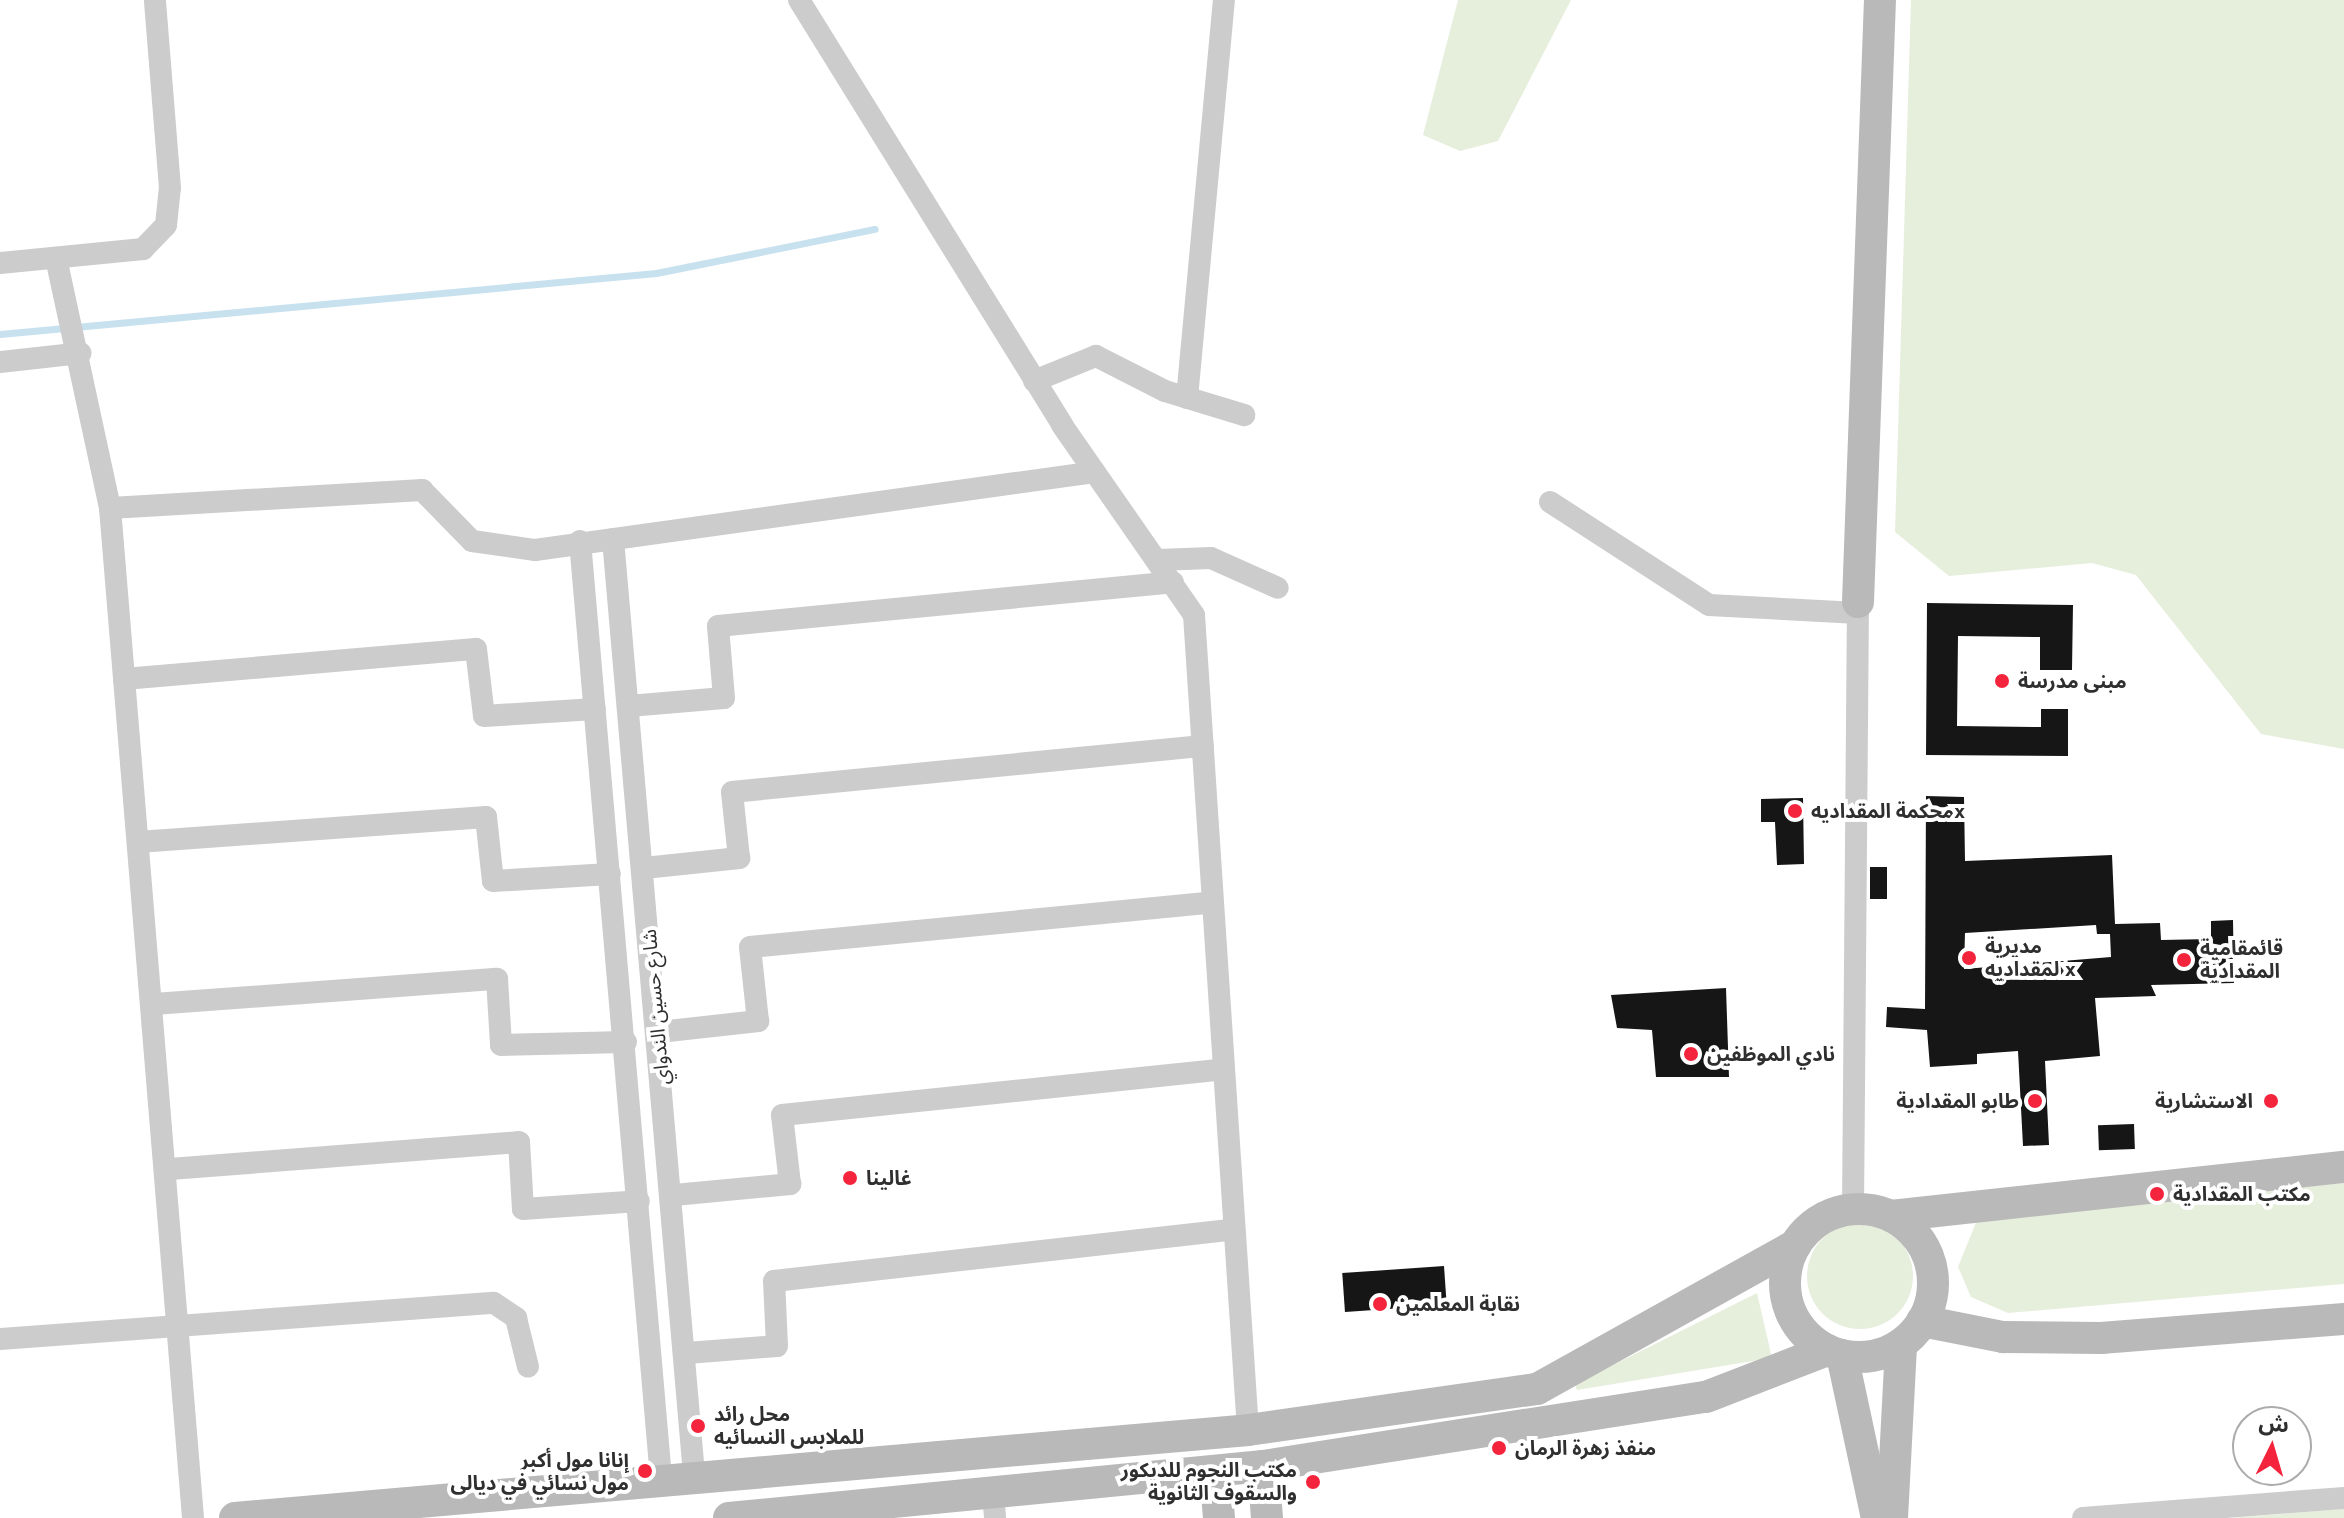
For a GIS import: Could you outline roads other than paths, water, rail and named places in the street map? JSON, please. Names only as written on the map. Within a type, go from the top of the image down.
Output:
[{"type":"main road","points":[[1858,607],[1880,0]]},
{"type":"main road","points":[[235,1518],[694,1475],[1248,1430],[1537,1389],[1796,1245],[1817,1222],[1853,1210],[1891,1216],[2344,1167]]},
{"type":"main road","points":[[1891,1216],[1915,1235],[1930,1262],[1932,1293],[1912,1332],[1892,1518]]},
{"type":"main road","points":[[1796,1245],[1785,1274],[1788,1304],[1803,1331],[1834,1352],[1877,1518]]},
{"type":"main road","points":[[729,1518],[994,1506],[1706,1397],[1834,1352],[1873,1356],[1912,1332],[2101,1338],[2344,1319]]},
{"type":"main road","points":[[1263,1466],[1267,1518]]},
{"type":"main road","points":[[1215,1471],[1219,1518]]},
{"type":"street","points":[[3,259],[59,268],[143,249],[166,225],[170,188],[155,0]]},
{"type":"street","points":[[799,0],[1034,381],[1194,615],[1209,903],[1248,1430]]},
{"type":"street","points":[[1187,398],[1224,0]]},
{"type":"street","points":[[59,268],[110,508],[170,1169],[193,1518]]},
{"type":"street","points":[[0,362],[77,342]]},
{"type":"street","points":[[1034,381],[1096,356],[1187,398],[1244,415]]},
{"type":"street","points":[[110,508],[422,490],[456,532],[487,548],[613,539],[1095,472]]},
{"type":"street","points":[[1550,502],[1709,605],[1858,607],[1853,1210]]},
{"type":"street","name":"شارع حسين الندواي","points":[[613,539],[674,1195],[694,1475]]},
{"type":"street","name":"شارع حسين الندواي","points":[[580,541],[626,1042],[661,1478]]},
{"type":"street","points":[[1158,560],[1211,558],[1278,588]]},
{"type":"street","points":[[629,706],[724,698],[718,626],[1173,582]]},
{"type":"street","points":[[124,679],[476,649],[484,716],[595,709]]},
{"type":"street","points":[[644,868],[739,858],[732,792],[1203,746]]},
{"type":"street","points":[[138,842],[486,817],[493,881],[610,874]]},
{"type":"street","points":[[659,1032],[758,1021],[750,947],[1209,903]]},
{"type":"street","points":[[154,1004],[497,979],[501,1045],[626,1042]]},
{"type":"street","points":[[674,1195],[790,1184],[782,1115],[1221,1070]]},
{"type":"street","points":[[170,1169],[519,1142],[523,1209],[639,1201]]},
{"type":"street","points":[[687,1353],[777,1346],[774,1281],[1234,1229]]},
{"type":"street","points":[[0,1339],[494,1303],[516,1318],[528,1367]]},
{"type":"street","points":[[2083,1518],[2344,1498]]},
{"type":"waterway","points":[[0,334],[656,273],[875,229]]},
{"type":"place","name":"مبنى مدرسة","points":[[2002,681]]},
{"type":"place","name":"محكمة المقداديهx","points":[[1795,811]]},
{"type":"place","name":"مديرية المقداديهx","points":[[1969,958]]},
{"type":"place","name":"قائمقامية المقدادية","points":[[2184,960]]},
{"type":"place","name":"نادي الموظفين","points":[[1691,1054]]},
{"type":"place","name":"طابو المقدادية","points":[[2035,1101]]},
{"type":"place","name":"الاستشارية","points":[[2271,1101]]},
{"type":"place","name":"غالينا","points":[[850,1178]]},
{"type":"place","name":"مكتب المقدادية","points":[[2157,1194]]},
{"type":"place","name":"نقابة المعلمين","points":[[1380,1304]]},
{"type":"place","name":"محل رائد للملابس النسائيه","points":[[698,1426]]},
{"type":"place","name":"منفذ زهرة الرمان","points":[[1499,1448]]},
{"type":"place","name":"إنانا مول أكبر مول نسائي في ديالى","points":[[645,1471]]},
{"type":"place","name":"مكتب النجوم للديكور والسقوف الثانوية","points":[[1313,1482]]}]
